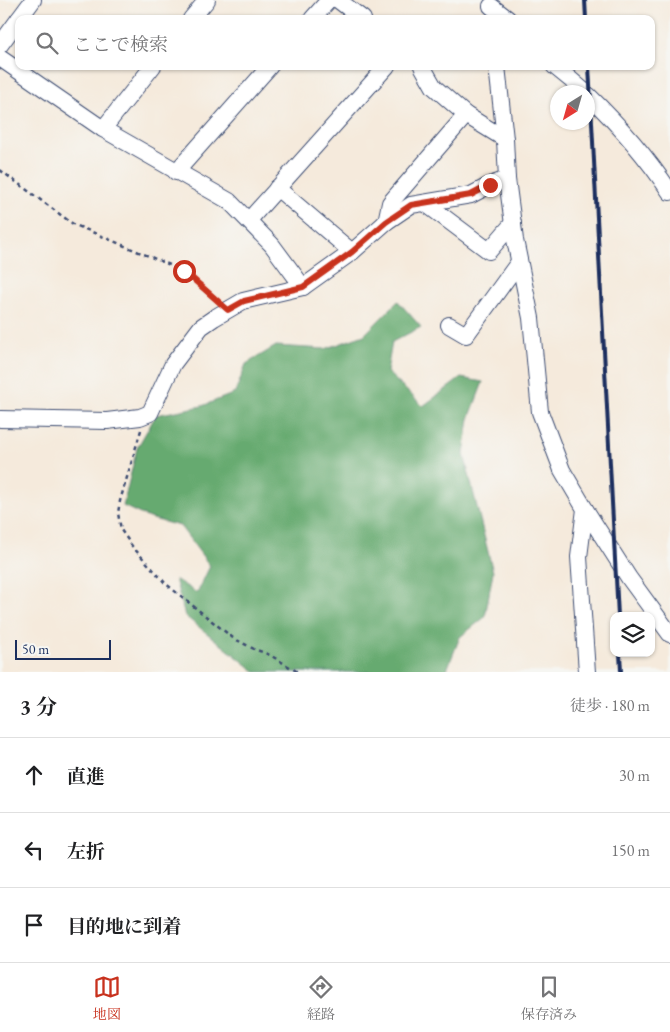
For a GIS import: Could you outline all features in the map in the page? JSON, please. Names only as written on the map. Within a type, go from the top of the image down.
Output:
[{"type":"street","points":[[22,15],[33,0]]},
{"type":"street","points":[[194,15],[207,0]]},
{"type":"street","points":[[316,15],[329,0]]},
{"type":"street","points":[[338,0],[358,15]]},
{"type":"street","points":[[491,8],[502,15]]},
{"type":"street","points":[[0,45],[15,24]]},
{"type":"street","points":[[0,58],[15,68]]},
{"type":"street","points":[[17,70],[103,129],[229,201],[272,245],[303,287]]},
{"type":"street","points":[[103,129],[150,70]]},
{"type":"street","points":[[176,172],[266,70]]},
{"type":"street","points":[[248,220],[383,70]]},
{"type":"street","points":[[424,70],[434,86],[466,114],[505,139]]},
{"type":"street","points":[[497,70],[505,139],[507,179],[519,262],[531,318],[540,412],[562,470],[629,578],[670,634]]},
{"type":"street","points":[[559,70],[577,85]]},
{"type":"street","points":[[595,102],[610,116],[670,192]]},
{"type":"street","points":[[386,222],[390,203],[466,114]]},
{"type":"street","points":[[0,419],[107,420],[140,417],[150,412],[174,364],[201,327],[244,301],[303,287],[352,252],[386,222],[411,205],[471,195],[507,179]]},
{"type":"street","points":[[277,188],[352,252]]},
{"type":"street","points":[[425,203],[489,251],[513,223]]},
{"type":"street","points":[[449,325],[466,335],[519,262]]},
{"type":"street","points":[[585,509],[579,557],[587,672]]},
{"type":"path","points":[[0,170],[73,224],[184,271],[228,310]]},
{"type":"path","points":[[150,412],[142,426],[120,501],[118,513],[121,530],[132,546],[166,584],[233,638],[270,655],[298,672]]},
{"type":"green space","points":[[398,301],[421,327],[392,342],[387,372],[423,406],[461,378],[483,382],[469,419],[464,454],[493,572],[485,617],[460,637],[446,672],[256,672],[185,616],[175,579],[197,593],[210,566],[180,526],[149,518],[123,506],[137,448],[156,415],[202,406],[235,393],[246,364],[276,346],[325,349],[364,335]]},
{"type":"railway","points":[[585,0],[586,15]]},
{"type":"railway","points":[[589,70],[618,612]]},
{"type":"railway","points":[[620,657],[621,672]]},
{"type":"route","points":[[184,271],[228,310],[244,301],[303,287],[352,252],[386,222],[411,205],[471,195],[490,185]]}]
